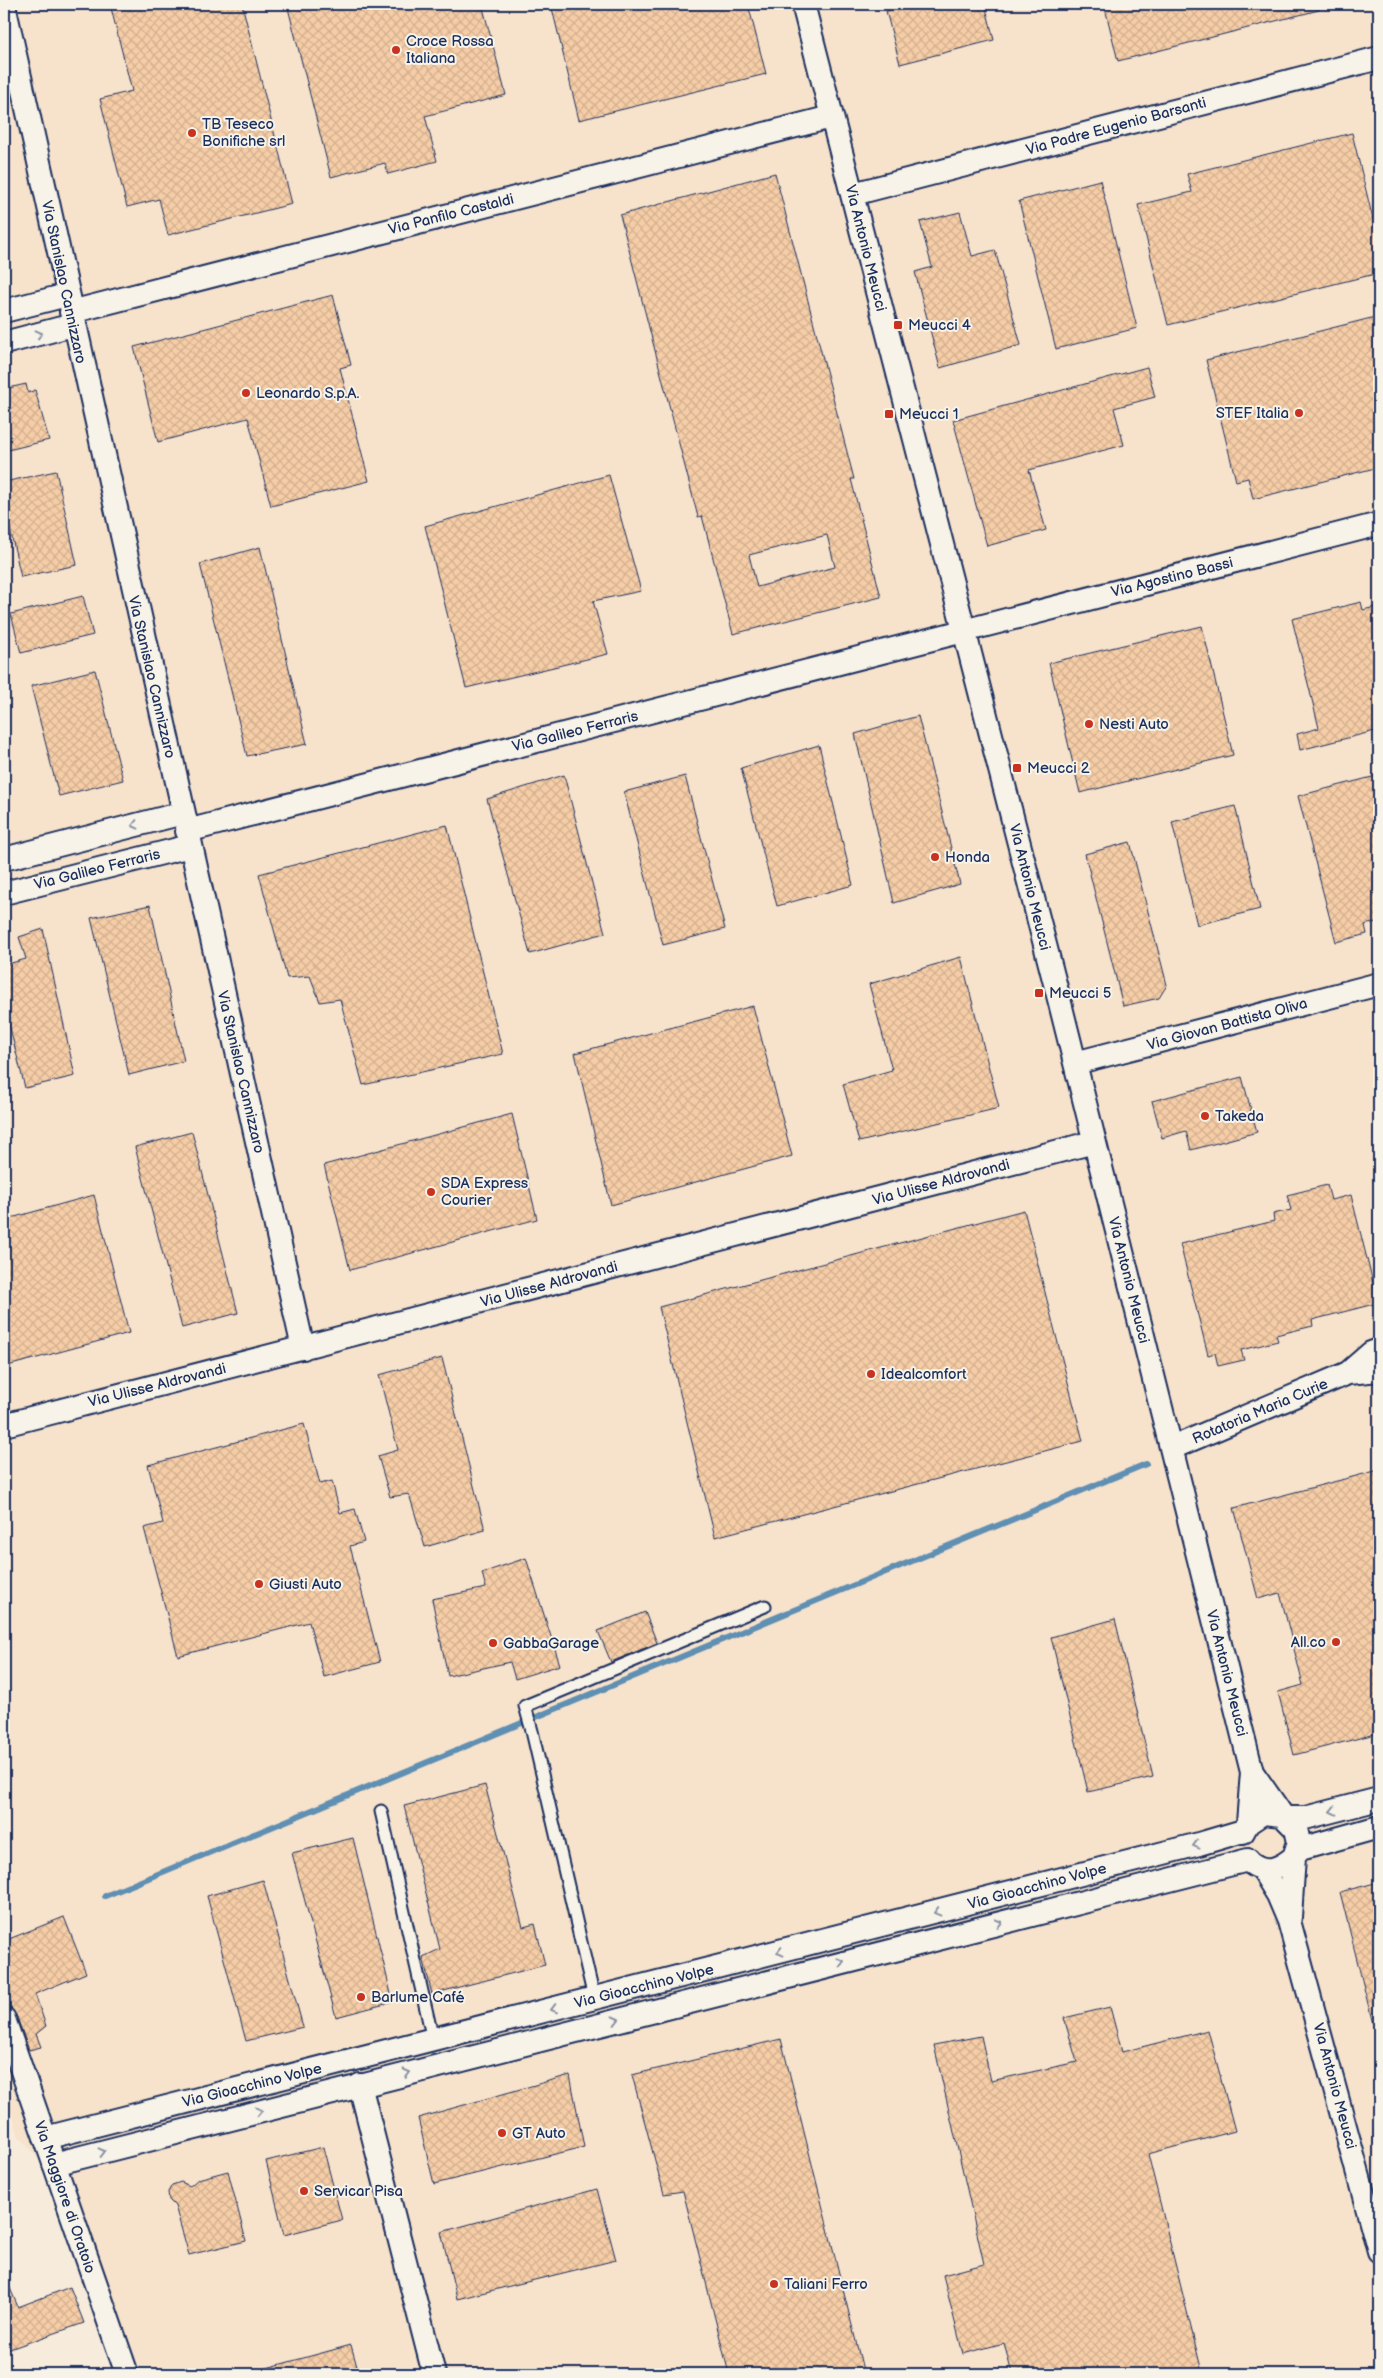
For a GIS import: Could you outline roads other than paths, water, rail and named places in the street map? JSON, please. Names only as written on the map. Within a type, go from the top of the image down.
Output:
[{"type":"street","name":"Via Antonio Meucci","points":[[803,4],[1075,1064],[1252,1772],[1242,1849],[1278,1895],[1289,1921],[1378,2238]]},
{"type":"street","name":"Via Stanislao Cannizzaro","points":[[4,5],[70,311],[303,1348]]},
{"type":"street","name":"Via Padre Eugenio Barsanti","points":[[853,194],[1379,58]]},
{"type":"street","name":"Via Panfilo Castaldi","points":[[4,343],[70,311],[831,116]]},
{"type":"street","name":"Via Panfilo Castaldi","points":[[4,311],[70,311]]},
{"type":"street","name":"Via Agostino Bassi","points":[[964,631],[1379,524]]},
{"type":"street","name":"Via Galileo Ferraris","points":[[4,893],[187,830],[964,631]]},
{"type":"street","name":"Via Galileo Ferraris","points":[[4,859],[187,830]]},
{"type":"street","name":"Via Giovan Battista Oliva","points":[[1075,1064],[1379,984]]},
{"type":"street","name":"Via Ulisse Aldrovandi","points":[[4,1425],[1094,1142]]},
{"type":"street","name":"Rotatoria Maria Curie","points":[[1348,1374],[1371,1354],[1379,1350]]},
{"type":"street","name":"Rotatoria Maria Curie","points":[[1172,1448],[1348,1374],[1379,1370]]},
{"type":"street","name":"Via Antonio Meucci","points":[[1252,1772],[1298,1835],[1289,1921]]},
{"type":"street","points":[[1245,1827],[1263,1813],[1304,1818],[1379,1799]]},
{"type":"street","points":[[1255,1864],[1282,1866],[1295,1853],[1379,1826]]},
{"type":"street","name":"Via Gioacchino Volpe","points":[[45,2138],[594,1998],[862,1932],[1199,1844],[1245,1827]]},
{"type":"street","name":"Via Gioacchino Volpe","points":[[54,2164],[360,2085],[1255,1864]]},
{"type":"street","name":"Via Maggiore di Oratoio","points":[[4,2019],[127,2374]]},
{"type":"street","points":[[360,2085],[434,2374]]},
{"type":"lane","points":[[594,1998],[525,1706],[765,1606]]},
{"type":"lane","points":[[381,1811],[433,2040]]},
{"type":"waterway","points":[[105,1896],[1146,1464]]},
{"type":"place","name":"Croce Rossa Italiana","points":[[396,50]]},
{"type":"place","name":"TB Teseco Bonifiche srl","points":[[192,133]]},
{"type":"place","name":"Meucci 4","points":[[898,325]]},
{"type":"place","name":"Leonardo S.p.A.","points":[[246,393]]},
{"type":"place","name":"STEF Italia","points":[[1299,413]]},
{"type":"place","name":"Meucci 1","points":[[889,414]]},
{"type":"place","name":"Nesti Auto","points":[[1089,724]]},
{"type":"place","name":"Meucci 2","points":[[1017,768]]},
{"type":"place","name":"Honda","points":[[935,857]]},
{"type":"place","name":"Meucci 5","points":[[1039,993]]},
{"type":"place","name":"Takeda","points":[[1205,1116]]},
{"type":"place","name":"SDA Express Courier","points":[[431,1192]]},
{"type":"place","name":"Idealcomfort","points":[[871,1374]]},
{"type":"place","name":"Giusti Auto","points":[[259,1584]]},
{"type":"place","name":"All.co","points":[[1336,1642]]},
{"type":"place","name":"GabbaGarage","points":[[493,1643]]},
{"type":"place","name":"Barlume Café","points":[[361,1997]]},
{"type":"place","name":"GT Auto","points":[[502,2133]]},
{"type":"place","name":"Servicar Pisa","points":[[304,2191]]},
{"type":"place","name":"Taliani Ferro","points":[[774,2284]]}]
